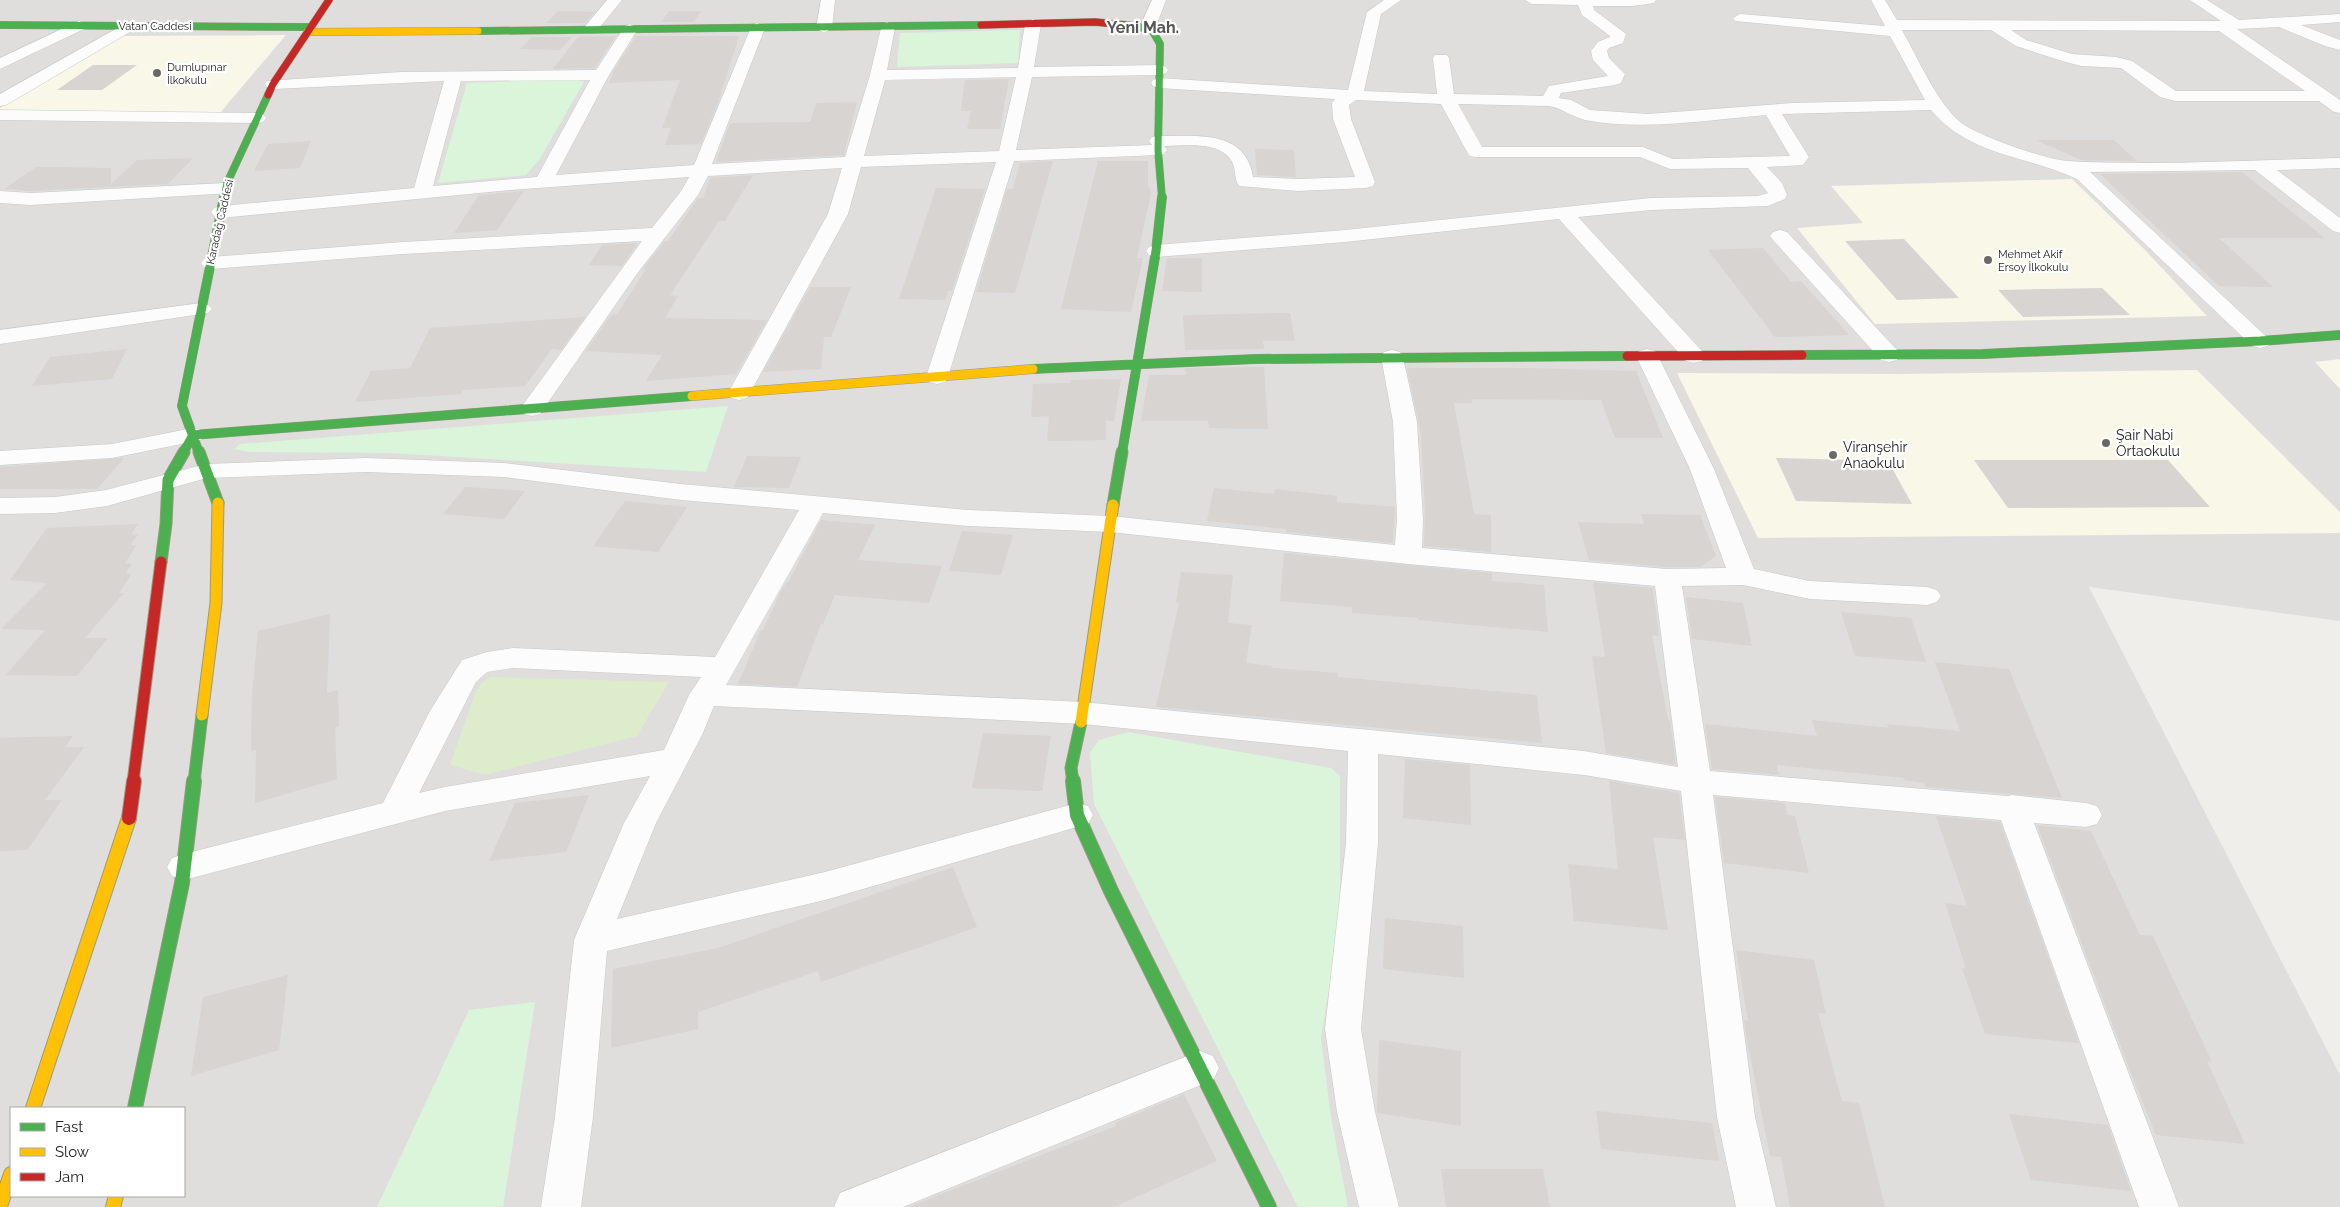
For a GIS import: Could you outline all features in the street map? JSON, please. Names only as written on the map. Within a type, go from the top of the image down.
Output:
[{"type":"street","name":"Karadağ Caddesi","points":[[135,1107],[184,867],[216,603],[220,505],[182,406],[226,189],[273,84],[329,0]]},
{"type":"street","points":[[590,30],[615,0]]},
{"type":"street","points":[[824,28],[828,0]]},
{"type":"street","points":[[1159,0],[1147,29],[1152,30],[1160,44],[1158,146],[1162,200],[1156,251],[1110,524],[1084,712],[1071,768],[1077,815],[1112,891],[1269,1207]]},
{"type":"street","points":[[221,212],[701,170],[1007,156],[1217,143],[1239,157],[1246,182],[1298,185],[1366,182],[1342,119],[1340,103],[1355,94],[1374,12],[1394,0]]},
{"type":"street","points":[[1532,0],[1633,2],[1649,0]]},
{"type":"street","points":[[1878,0],[1937,105],[1955,126],[1980,140],[2012,152],[2064,166],[2088,179],[2260,341]]},
{"type":"street","points":[[2197,0],[2340,108]]},
{"type":"street","points":[[1549,101],[1555,89],[1615,80],[1617,74],[1600,60],[1598,51],[1602,45],[1618,40],[1618,34],[1587,12],[1584,1]]},
{"type":"street","points":[[1095,22],[1098,7]]},
{"type":"street","points":[[1750,32],[1736,13],[1894,28],[1992,24],[2229,25],[2340,18]]},
{"type":"street","points":[[2279,21],[2330,43],[2340,45]]},
{"type":"street","name":"Vatan Caddesi","points":[[0,25],[309,29],[630,30],[1095,22],[1130,24],[1147,29]]},
{"type":"street","points":[[937,378],[1007,156],[1027,72],[1033,24]]},
{"type":"street","points":[[1992,24],[2021,43],[2050,53],[2081,61],[2126,64],[2166,94],[2175,96],[2324,96]]},
{"type":"street","points":[[0,64],[79,26]]},
{"type":"street","points":[[0,101],[130,26]]},
{"type":"street","points":[[739,393],[838,214],[878,74],[887,27]]},
{"type":"street","points":[[532,409],[656,234],[691,191],[758,28]]},
{"type":"street","points":[[543,183],[600,75],[630,30]]},
{"type":"street","points":[[1441,58],[1446,98],[1476,152],[1643,152],[1670,164],[1797,161],[1800,158],[1771,110]]},
{"type":"street","points":[[878,74],[1027,72],[1160,77],[1400,98],[1549,101],[1565,104],[1586,116],[1600,118],[1648,119],[1771,110],[1937,105]]},
{"type":"street","points":[[273,84],[401,77],[600,75]]},
{"type":"street","points":[[422,194],[454,76]]},
{"type":"street","points":[[0,115],[257,118]]},
{"type":"street","points":[[1156,251],[1345,236],[1651,204],[1761,202],[1774,198],[1778,195],[1775,188],[1754,163]]},
{"type":"street","points":[[2064,166],[2340,164]]},
{"type":"street","points":[[2261,166],[2340,227]]},
{"type":"street","points":[[4,205],[31,199],[226,189]]},
{"type":"street","points":[[1564,213],[1694,356]]},
{"type":"street","points":[[211,263],[404,248],[656,234]]},
{"type":"street","points":[[1780,236],[1889,355]]},
{"type":"street","points":[[0,337],[202,309]]},
{"type":"street","points":[[0,458],[112,451],[193,435],[1136,361],[1392,357],[1983,354],[2260,341],[2340,335]]},
{"type":"street","points":[[1647,356],[1702,468],[1742,576]]},
{"type":"street","points":[[1392,357],[1404,422],[1410,519],[1408,555]]},
{"type":"street","points":[[33,1107],[128,823],[166,524],[168,480],[193,435]]},
{"type":"street","points":[[0,506],[54,505],[108,498],[206,471],[366,464],[504,470],[681,492],[968,518],[1110,524],[1408,555],[1667,578],[1742,576],[1810,590],[1927,596]]},
{"type":"street","points":[[561,1207],[574,1117],[591,940],[640,823],[704,695],[723,668],[815,504]]},
{"type":"street","points":[[1667,578],[1696,782],[1736,1117],[1756,1207]]},
{"type":"street","points":[[394,812],[455,693],[471,668],[493,660],[514,658],[723,668]]},
{"type":"street","points":[[704,695],[1084,712],[1584,763],[1696,782],[2012,807],[2086,815]]},
{"type":"street","points":[[1363,741],[1362,843],[1343,1029],[1356,1112],[1379,1207]]},
{"type":"street","points":[[184,867],[446,799],[673,760]]},
{"type":"street","points":[[2012,807],[2159,1207]]},
{"type":"street","points":[[591,940],[825,886],[1077,815]]},
{"type":"street","points":[[854,1207],[1200,1068]]},
{"type":"street","points":[[0,1206],[10,1177]]},
{"type":"shaded area","points":[[0,0],[2340,0],[2340,621],[2089,587],[2340,1075],[2340,1207],[0,1207]]},
{"type":"shaded area","name":"Dumlupınar İlkokulu","points":[[286,35],[219,114],[0,111],[0,108],[123,36]]},
{"type":"shaded area","name":"Mehmet Akif Ersoy İlkokulu","points":[[2072,179],[2145,250],[2207,316],[1875,324],[1797,228],[1863,223],[1831,186]]},
{"type":"shaded area","points":[[2340,359],[2340,389],[2315,362]]},
{"type":"shaded area","points":[[2197,370],[2340,512],[2340,533],[1758,538],[1677,373],[1901,374]]},
{"type":"green space","points":[[1020,30],[1018,63],[897,67],[900,33]]},
{"type":"green space","points":[[575,79],[584,82],[539,160],[526,175],[438,183],[467,83]]},
{"type":"green space","points":[[728,406],[706,472],[389,453],[250,452],[234,449],[240,444]]},
{"type":"green space","points":[[491,677],[669,682],[637,736],[485,775],[450,765],[475,694],[482,682]]},
{"type":"green space","points":[[1128,732],[1331,768],[1340,776],[1340,924],[1321,1038],[1331,1117],[1348,1207],[1298,1207],[1094,804],[1090,752],[1099,740]]},
{"type":"green space","points":[[535,1002],[503,1207],[377,1207],[469,1010]]},
{"type":"building","points":[[558,11],[595,12],[585,23],[546,23]]},
{"type":"building","points":[[669,11],[701,11],[694,22],[661,22]]},
{"type":"building","points":[[616,36],[595,68],[553,69],[578,37]]},
{"type":"building","points":[[636,36],[739,36],[718,103],[701,144],[665,145],[671,128],[662,128],[680,80],[609,83],[614,70]]},
{"type":"building","points":[[532,37],[572,37],[560,50],[520,49]]},
{"type":"building","points":[[93,65],[137,65],[102,90],[57,90]]},
{"type":"building","points":[[1009,79],[1000,129],[967,129],[971,111],[961,111],[965,80]]},
{"type":"building","points":[[857,102],[844,155],[716,162],[730,123],[810,122],[816,103]]},
{"type":"building","points":[[2036,140],[2114,140],[2137,161],[2081,160]]},
{"type":"building","points":[[311,141],[300,168],[254,171],[268,144]]},
{"type":"building","points":[[1255,149],[1294,150],[1296,177],[1257,175]]},
{"type":"building","points":[[193,158],[168,184],[31,191],[4,189],[36,167],[111,168],[111,184],[137,160]]},
{"type":"building","points":[[1053,161],[1015,293],[976,292],[1007,189],[1013,189],[1020,163]]},
{"type":"building","points":[[1098,161],[1148,161],[1148,187],[1151,193],[1137,258],[1143,258],[1131,312],[1061,309]]},
{"type":"building","points":[[2242,172],[2325,238],[2219,238],[2273,287],[2219,286],[2100,174]]},
{"type":"building","points":[[753,175],[725,221],[719,221],[670,295],[678,296],[665,318],[767,320],[736,374],[646,381],[662,355],[586,351],[611,315],[617,314],[646,269],[643,269],[645,266],[665,241],[668,241],[698,198],[703,198],[710,178]]},
{"type":"building","points":[[936,188],[985,189],[952,291],[948,291],[945,300],[899,299]]},
{"type":"building","points":[[524,191],[497,230],[454,233],[479,195]]},
{"type":"building","points":[[1904,239],[1959,298],[1897,300],[1845,241]]},
{"type":"building","points":[[638,243],[622,266],[589,265],[602,245]]},
{"type":"building","points":[[1763,248],[1791,282],[1801,281],[1849,335],[1775,337],[1708,250]]},
{"type":"building","points":[[1167,258],[1202,258],[1202,292],[1162,291]]},
{"type":"building","points":[[810,287],[851,287],[831,337],[824,337],[821,369],[763,372]]},
{"type":"building","points":[[2102,288],[2130,315],[2023,317],[1998,290]]},
{"type":"building","points":[[1290,313],[1295,341],[1263,341],[1264,349],[1185,350],[1183,315]]},
{"type":"building","points":[[585,317],[561,350],[552,349],[525,386],[463,390],[461,394],[355,402],[371,371],[410,368],[430,328]]},
{"type":"building","points":[[127,349],[112,379],[32,386],[50,357]]},
{"type":"building","points":[[1264,367],[1268,429],[1209,428],[1208,421],[1141,421],[1149,375],[1186,375],[1185,368]]},
{"type":"building","points":[[1407,368],[1636,371],[1663,438],[1615,438],[1601,400],[1471,399],[1472,403],[1454,403],[1474,514],[1491,515],[1491,552],[1424,546],[1425,510],[1421,435]]},
{"type":"building","points":[[1121,379],[1114,421],[1106,421],[1106,440],[1047,441],[1049,416],[1031,417],[1033,384],[1071,383],[1071,380]]},
{"type":"building","points":[[747,456],[801,457],[789,488],[734,487]]},
{"type":"building","points":[[124,458],[97,489],[0,489],[0,467]]},
{"type":"building","points":[[1776,458],[1888,461],[1912,504],[1796,501]]},
{"type":"building","points":[[1974,460],[2168,460],[2210,507],[2008,508]]},
{"type":"building","points":[[465,487],[525,491],[504,519],[443,514]]},
{"type":"building","points":[[1214,488],[1274,494],[1275,489],[1337,496],[1337,502],[1395,507],[1393,543],[1286,532],[1286,529],[1207,521]]},
{"type":"building","points":[[625,501],[687,507],[658,552],[593,546]]},
{"type":"building","points":[[1641,514],[1700,515],[1716,556],[1700,567],[1667,567],[1589,560],[1578,522],[1644,524]]},
{"type":"building","points":[[821,520],[875,525],[858,560],[942,566],[929,603],[835,595],[823,624],[821,624],[797,687],[738,684],[761,630],[763,630],[781,591],[786,583],[788,583]]},
{"type":"building","points":[[138,524],[131,534],[138,535],[130,545],[136,546],[125,563],[132,564],[126,572],[131,575],[119,593],[124,593],[85,638],[108,638],[77,676],[6,675],[45,630],[1,629],[47,583],[10,580],[47,528]]},
{"type":"building","points":[[962,531],[1013,535],[1001,575],[949,571]]},
{"type":"building","points":[[1284,553],[1492,573],[1492,581],[1544,585],[1548,632],[1352,613],[1352,607],[1280,601]]},
{"type":"building","points":[[1181,572],[1233,575],[1228,623],[1252,625],[1246,663],[1272,666],[1272,668],[1338,673],[1338,677],[1537,695],[1542,743],[1156,707],[1179,603],[1176,603]]},
{"type":"building","points":[[1593,582],[1653,588],[1659,636],[1652,635],[1668,720],[1670,720],[1676,765],[1606,753],[1592,656],[1605,657]]},
{"type":"building","points":[[1686,597],[1743,603],[1752,646],[1692,639]]},
{"type":"building","points":[[1841,612],[1911,618],[1926,662],[1855,656]]},
{"type":"building","points":[[330,614],[327,693],[338,690],[339,726],[335,728],[337,779],[255,803],[256,750],[251,751],[252,696],[258,631]]},
{"type":"building","points":[[1935,662],[2009,669],[2062,798],[1926,787],[1924,783],[1904,780],[1904,778],[1777,765],[1779,775],[1712,769],[1705,724],[1817,736],[1812,720],[1889,728],[1887,724],[1960,731]]},
{"type":"building","points":[[983,733],[1051,736],[1042,791],[972,788]]},
{"type":"building","points":[[73,736],[65,747],[84,747],[45,800],[62,800],[27,850],[0,851],[0,738]]},
{"type":"building","points":[[1405,759],[1470,765],[1471,825],[1403,818]]},
{"type":"building","points":[[1609,781],[1679,793],[1685,840],[1653,837],[1668,930],[1574,921],[1568,864],[1618,869]]},
{"type":"building","points":[[589,795],[566,852],[489,861],[515,803]]},
{"type":"building","points":[[1715,797],[1785,803],[1787,815],[1795,816],[1809,873],[1724,863]]},
{"type":"building","points":[[1936,816],[2000,822],[2079,1043],[1985,1034],[1962,968],[1966,969],[1945,903],[1967,906]]},
{"type":"building","points":[[2037,825],[2091,831],[2140,935],[2153,936],[2212,1062],[2207,1061],[2245,1144],[2156,1135]]},
{"type":"building","points":[[953,867],[977,927],[821,982],[818,971],[698,1012],[698,1029],[611,1048],[613,969],[718,948]]},
{"type":"building","points":[[1385,918],[1463,926],[1464,978],[1383,969]]},
{"type":"building","points":[[1736,950],[1814,960],[1826,1014],[1818,1013],[1842,1101],[1859,1103],[1885,1207],[1790,1207],[1781,1157],[1770,1156],[1746,1035],[1744,1020],[1748,1021]]},
{"type":"building","points":[[288,975],[279,1050],[191,1076],[203,997]]},
{"type":"building","points":[[1379,1040],[1461,1051],[1461,1126],[1377,1113]]},
{"type":"building","points":[[1184,1094],[1217,1161],[1114,1207],[908,1207],[1116,1126],[1115,1123]]},
{"type":"building","points":[[1596,1111],[1712,1123],[1719,1161],[1601,1149]]},
{"type":"building","points":[[2009,1114],[2108,1125],[2131,1191],[2031,1180]]},
{"type":"building","points":[[1441,1169],[1543,1169],[1550,1207],[1446,1207]]},
{"type":"traffic: fast","points":[[0,25],[310,27]]},
{"type":"traffic: fast","points":[[478,31],[981,25]]},
{"type":"traffic: fast","points":[[1113,505],[1156,251],[1162,200],[1158,150],[1160,44],[1152,30],[1136,26]]},
{"type":"traffic: fast","points":[[218,503],[182,406],[227,183],[268,95]]},
{"type":"traffic: fast","points":[[1802,355],[1983,354],[2260,341],[2340,335]]},
{"type":"traffic: fast","points":[[1033,369],[1107,364],[1255,359],[1627,356]]},
{"type":"traffic: fast","points":[[193,435],[692,396]]},
{"type":"traffic: fast","points":[[161,562],[166,524],[168,480],[193,435]]},
{"type":"traffic: fast","points":[[135,1107],[182,883],[202,715]]},
{"type":"traffic: fast","points":[[1081,722],[1071,768],[1077,815],[1111,891],[1269,1207]]},
{"type":"traffic: slow","points":[[307,32],[478,31]]},
{"type":"traffic: slow","points":[[692,396],[1033,369]]},
{"type":"traffic: slow","points":[[202,715],[216,603],[218,503]]},
{"type":"traffic: slow","points":[[1081,722],[1113,505]]},
{"type":"traffic: slow","points":[[33,1107],[129,818]]},
{"type":"traffic: slow","points":[[0,1206],[10,1177]]},
{"type":"traffic: slow","points":[[113,1207],[116,1197]]},
{"type":"traffic: jam","points":[[268,95],[273,84],[329,0]]},
{"type":"traffic: jam","points":[[981,25],[1095,22],[1136,26]]},
{"type":"traffic: jam","points":[[1627,356],[1802,355]]},
{"type":"traffic: jam","points":[[129,818],[161,562]]},
{"type":"place","name":"Dumlupınar İlkokulu","points":[[157,73]]},
{"type":"place","name":"Mehmet Akif Ersoy İlkokulu","points":[[1988,260]]},
{"type":"place","name":"Şair Nabi Ortaokulu","points":[[2106,443]]},
{"type":"place","name":"Viranşehir Anaokulu","points":[[1833,455]]},
{"type":"district","name":"Yeni Mah.","points":[[1143,27]]}]
